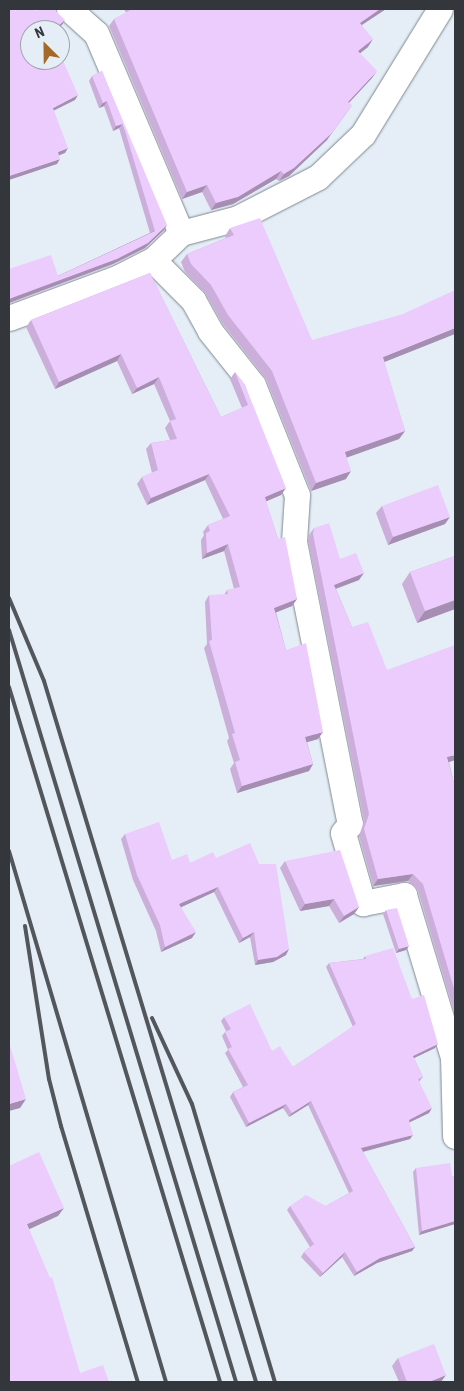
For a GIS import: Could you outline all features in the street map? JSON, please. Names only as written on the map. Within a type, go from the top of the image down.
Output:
[{"type":"street","points":[[69,9],[96,33],[181,233]]},
{"type":"street","points":[[9,318],[74,296],[153,260],[181,233],[238,218],[318,176],[363,134],[440,9]]},
{"type":"street","points":[[153,260],[193,300],[210,332],[253,385],[297,496],[294,542],[350,824],[342,833],[363,903],[404,894],[453,1057],[455,1136]]},
{"type":"building","points":[[9,9],[14,9],[15,11],[19,9],[33,9],[35,11],[54,9],[65,20],[20,20],[20,70],[67,70],[78,95],[53,108],[68,148],[58,152],[60,159],[9,176]]},
{"type":"building","points":[[132,9],[380,9],[360,23],[373,39],[358,51],[377,71],[348,102],[352,105],[332,133],[294,168],[284,174],[281,171],[238,197],[216,203],[207,185],[187,192],[114,19]]},
{"type":"building","points":[[102,71],[167,225],[148,243],[117,259],[9,299],[9,269],[51,255],[58,276],[155,231],[123,124],[116,126],[107,101],[103,103],[92,76]]},
{"type":"building","points":[[260,218],[312,340],[403,314],[455,290],[455,328],[383,357],[405,431],[345,452],[351,471],[316,483],[272,371],[228,315],[211,285],[191,264],[187,254],[234,235],[230,228]]},
{"type":"building","points":[[150,273],[221,417],[248,405],[235,372],[245,385],[286,488],[265,497],[278,539],[285,537],[297,599],[274,608],[286,650],[306,643],[323,732],[305,737],[313,764],[242,786],[235,762],[240,760],[232,734],[235,733],[209,641],[212,640],[209,595],[228,594],[227,590],[240,587],[228,544],[207,553],[206,533],[210,531],[208,525],[230,516],[209,474],[151,498],[142,477],[158,470],[151,443],[177,439],[170,421],[176,419],[159,377],[137,388],[121,354],[59,382],[31,320]]},
{"type":"building","points":[[438,485],[450,517],[393,537],[382,506]]},
{"type":"building","points":[[329,523],[340,559],[356,553],[364,573],[334,585],[352,627],[368,622],[387,670],[455,645],[455,755],[447,757],[455,787],[455,992],[423,884],[413,874],[378,879],[364,829],[369,814],[313,534],[314,528]]},
{"type":"building","points":[[455,556],[455,600],[425,611],[410,572]]},
{"type":"building","points":[[159,822],[172,860],[187,854],[190,863],[213,852],[216,858],[250,843],[259,864],[276,864],[289,949],[277,957],[258,960],[254,932],[243,938],[218,887],[179,904],[196,932],[165,947],[160,925],[137,875],[125,834]]},
{"type":"building","points":[[340,850],[359,907],[344,916],[334,899],[305,904],[285,861]]},
{"type":"building","points":[[397,908],[409,946],[399,949],[386,910]]},
{"type":"building","points":[[393,948],[412,999],[424,995],[438,1044],[413,1056],[423,1077],[418,1079],[432,1108],[409,1120],[413,1135],[361,1148],[415,1247],[380,1258],[357,1272],[345,1252],[323,1273],[304,1252],[314,1244],[290,1206],[306,1195],[326,1206],[353,1191],[311,1101],[292,1113],[286,1104],[249,1123],[233,1092],[248,1085],[228,1049],[232,1047],[225,1032],[231,1029],[224,1017],[250,1004],[272,1051],[280,1046],[293,1067],[356,1024],[329,963],[366,959],[365,956]]},
{"type":"building","points":[[9,1042],[26,1099],[9,1104]]},
{"type":"building","points":[[39,1152],[64,1208],[27,1224],[50,1278],[52,1277],[80,1373],[103,1365],[109,1382],[9,1382],[9,1166]]},
{"type":"building","points":[[450,1163],[452,1176],[455,1176],[455,1221],[422,1231],[416,1168]]},
{"type":"building","points":[[434,1344],[446,1375],[429,1382],[407,1382],[398,1358]]},
{"type":"railway","points":[[9,598],[44,681],[256,1382]]},
{"type":"railway","points":[[9,630],[236,1382]]},
{"type":"railway","points":[[9,687],[220,1382]]},
{"type":"railway","points":[[9,851],[166,1382]]},
{"type":"railway","points":[[25,926],[49,1079],[61,1126],[138,1382]]},
{"type":"railway","points":[[152,1018],[192,1104],[275,1382]]}]
